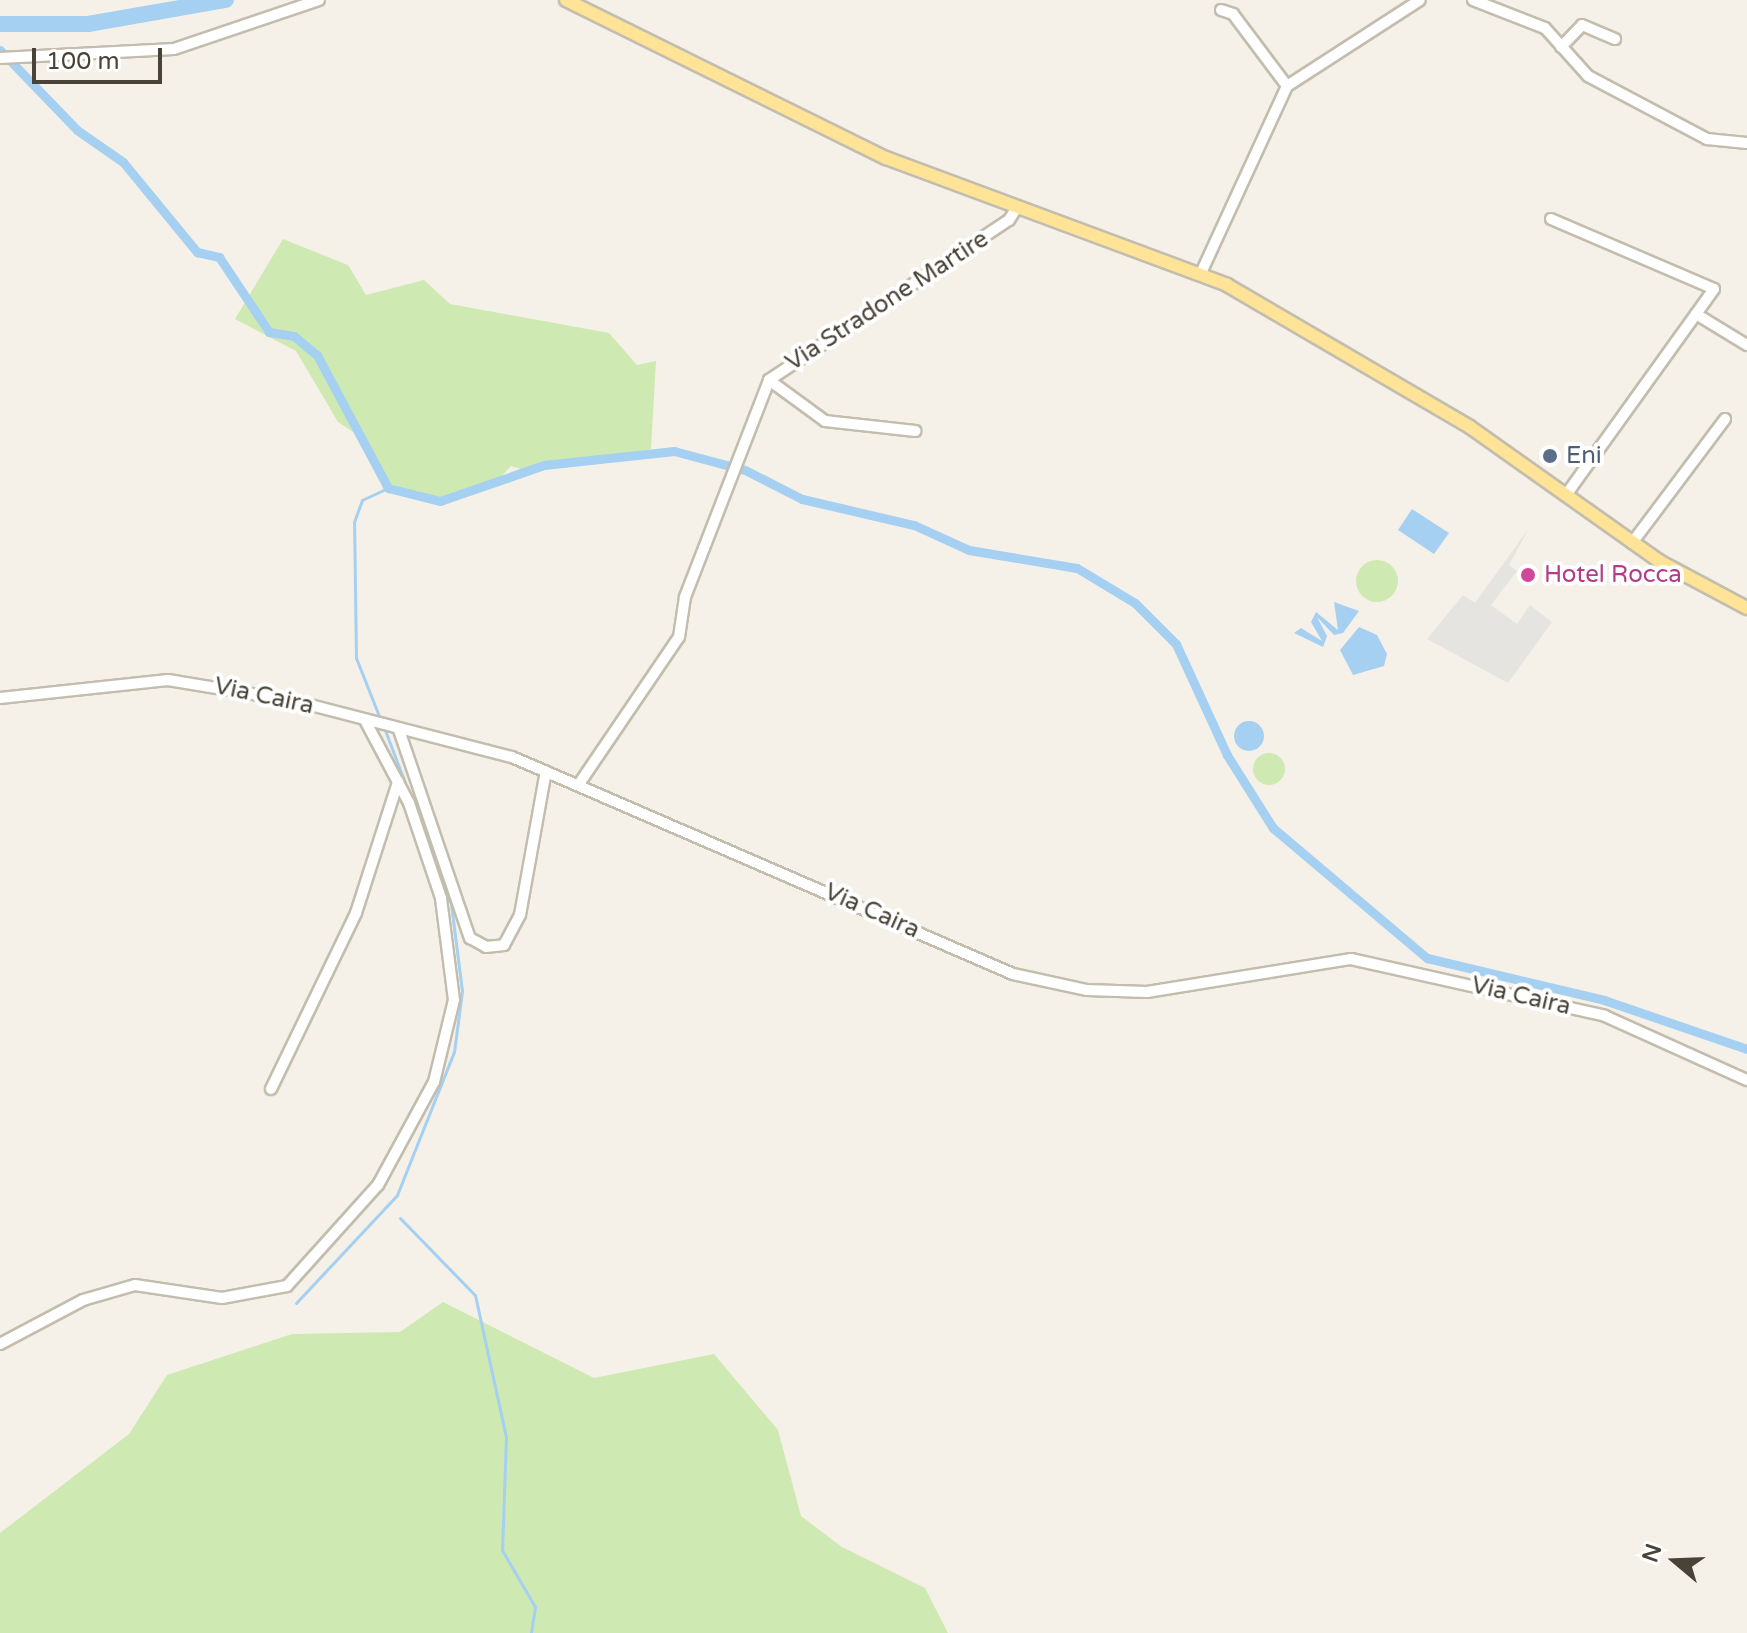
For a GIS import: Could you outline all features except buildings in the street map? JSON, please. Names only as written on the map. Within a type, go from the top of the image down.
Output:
[{"type":"main road","points":[[566,0],[886,158],[1201,273],[1447,412],[1632,543],[1747,608]]},
{"type":"street","points":[[0,58],[174,49],[319,0]]},
{"type":"street","points":[[1201,273],[1287,86],[1420,0]]},
{"type":"street","points":[[1473,0],[1538,24],[1588,76],[1707,139],[1747,143]]},
{"type":"street","points":[[1221,10],[1233,14],[1287,86]]},
{"type":"street","points":[[1561,47],[1582,25],[1615,39]]},
{"type":"street","name":"Via Stradone Martire","points":[[579,784],[679,637],[685,597],[769,380],[1009,220],[1017,207]]},
{"type":"street","points":[[1551,219],[1714,289],[1566,495]]},
{"type":"street","points":[[1696,314],[1747,345]]},
{"type":"street","points":[[769,380],[825,421],[915,431]]},
{"type":"street","points":[[1632,543],[1725,419]]},
{"type":"street","name":"Via Caira","points":[[0,698],[168,680],[228,686],[546,771],[1013,974],[1087,990],[1147,992],[1351,959],[1605,1016],[1747,1080]]},
{"type":"street","points":[[0,1344],[83,1300],[135,1285],[222,1298],[287,1286],[378,1185],[434,1082],[454,1000],[441,898],[399,780],[366,722]]},
{"type":"street","points":[[399,730],[470,938],[486,947],[504,945],[517,925],[546,771]]},
{"type":"street","points":[[271,1089],[356,913],[399,780]]},
{"type":"green space","points":[[283,239],[348,265],[366,295],[424,280],[450,304],[609,333],[637,365],[656,361],[651,449],[531,472],[511,466],[491,488],[430,499],[380,480],[361,437],[338,422],[296,351],[235,319]]},
{"type":"green space","points":[[1377,560],[1392,566],[1398,581],[1392,596],[1377,602],[1362,596],[1356,581],[1362,566]]},
{"type":"green space","points":[[1269,753],[1280,758],[1285,769],[1280,780],[1269,785],[1258,780],[1253,769],[1258,758]]},
{"type":"green space","points":[[443,1302],[594,1378],[714,1354],[778,1430],[801,1516],[842,1547],[925,1588],[948,1633],[0,1633],[0,1533],[129,1434],[167,1375],[292,1334],[400,1332]]},
{"type":"shaded area","points":[[1529,528],[1509,565],[1517,571],[1491,605],[1517,624],[1530,605],[1552,622],[1508,683],[1427,639],[1463,595],[1475,603]]},
{"type":"water","points":[[1412,509],[1449,533],[1434,554],[1398,530]]},
{"type":"water","points":[[1334,602],[1359,611],[1343,633],[1334,635],[1317,617],[1327,636],[1323,647],[1294,633],[1301,628],[1322,641],[1311,622],[1316,612],[1338,630]]},
{"type":"water","points":[[1359,627],[1377,635],[1387,654],[1384,666],[1353,675],[1340,650]]},
{"type":"water","points":[[1249,721],[1255,722],[1263,730],[1263,742],[1255,750],[1249,751],[1243,750],[1235,742],[1234,736],[1235,730],[1243,722]]},
{"type":"waterway","points":[[0,24],[88,24],[226,0]]},
{"type":"waterway","points":[[0,50],[77,130],[123,162],[197,252],[219,257],[269,332],[294,336],[317,355],[388,488],[440,501],[544,465],[674,451],[745,470],[802,499],[914,525],[969,550],[1077,568],[1135,603],[1176,644],[1227,755],[1273,828],[1427,958],[1604,1000],[1747,1049]]},
{"type":"waterway","points":[[381,721],[356,658],[354,522],[362,500],[388,488]]},
{"type":"waterway","points":[[296,1303],[397,1195],[454,1052],[462,991],[451,904],[384,728]]},
{"type":"waterway","points":[[400,1218],[475,1295],[506,1437],[502,1550],[535,1607],[531,1633]]},
{"type":"place","name":"Eni","points":[[1550,456]]},
{"type":"place","name":"Hotel Rocca","points":[[1528,575]]}]
